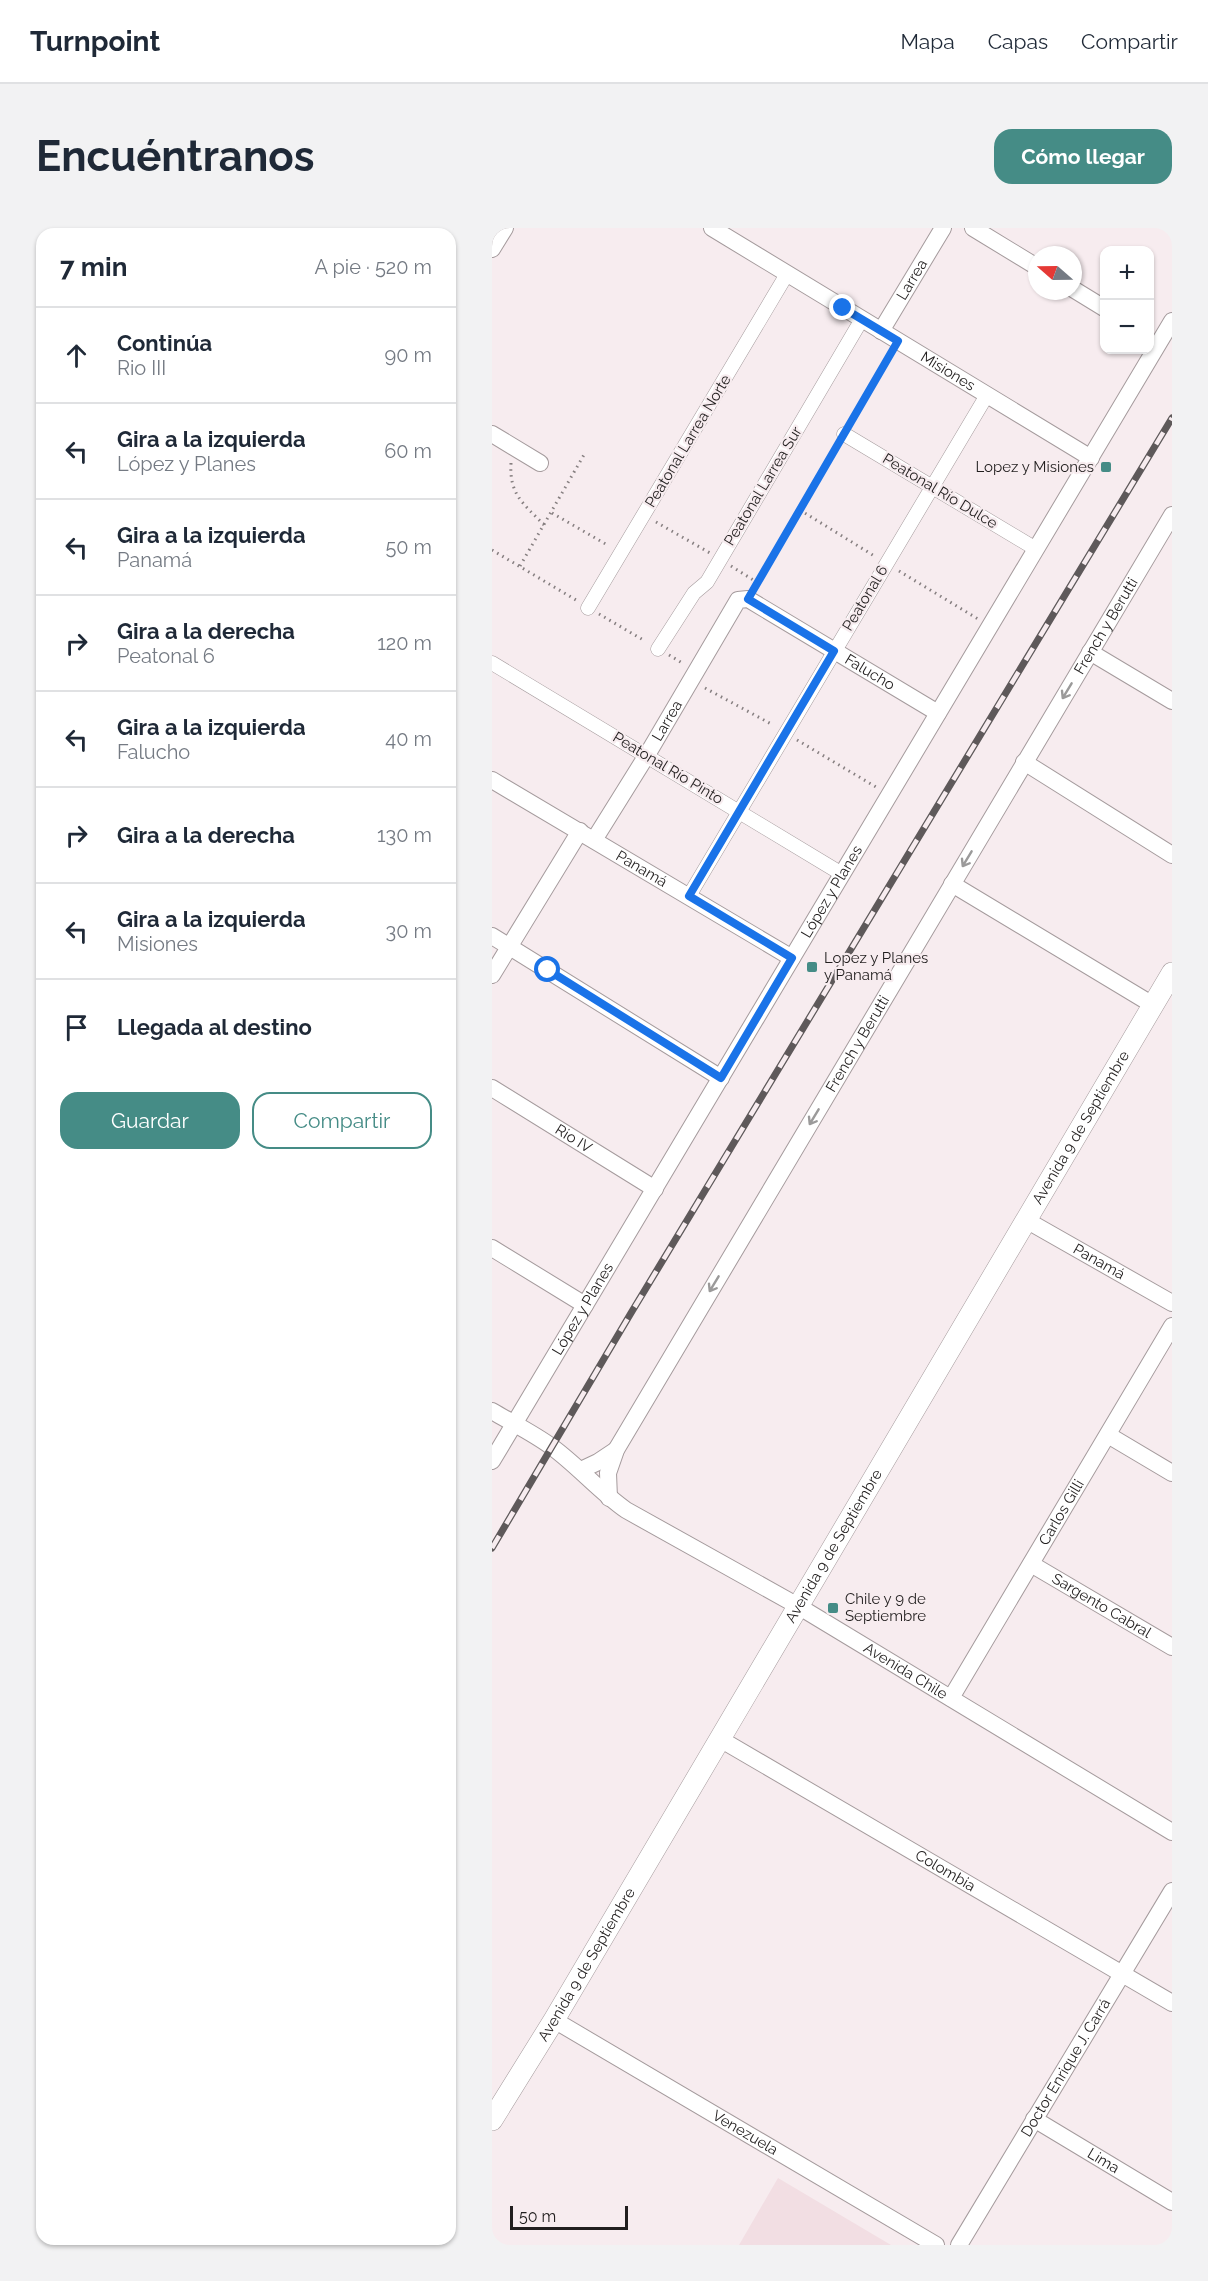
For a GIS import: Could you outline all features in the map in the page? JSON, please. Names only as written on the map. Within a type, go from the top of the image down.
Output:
[{"type":"street","points":[[492,249],[505,228]]},
{"type":"street","name":"Misiones","points":[[712,228],[1091,458]]},
{"type":"street","name":"Larrea","points":[[881,331],[943,228]]},
{"type":"street","points":[[973,228],[1028,262]]},
{"type":"street","name":"Peatonal Larrea Norte","points":[[588,608],[787,274]]},
{"type":"street","points":[[1082,295],[1100,306]]},
{"type":"street","name":"Peatonal Larrea Sur","points":[[658,649],[694,593],[707,582],[862,319]]},
{"type":"street","name":"López y Planes","points":[[492,1461],[1091,458],[1155,338],[1172,321]]},
{"type":"street","name":"Peatonal 6","points":[[689,896],[987,395]]},
{"type":"street","points":[[492,434],[540,463]]},
{"type":"street","name":"Peatonal Río Dulce","points":[[844,434],[1036,549]]},
{"type":"street","name":"French y Berutti","points":[[609,1498],[608,1473],[616,1450],[1090,652],[1167,535],[1172,515]]},
{"type":"street","name":"Larrea","points":[[492,975],[509,946],[647,755],[743,599]]},
{"type":"street","name":"Falucho","points":[[743,599],[938,713]]},
{"type":"street","points":[[1090,652],[1172,701]]},
{"type":"street","name":"Peatonal Río Pinto","points":[[492,663],[843,874]]},
{"type":"street","points":[[1024,762],[1172,855]]},
{"type":"street","name":"Panamá","points":[[492,780],[792,958]]},
{"type":"street","points":[[952,884],[1153,1005]]},
{"type":"street","points":[[492,936],[721,1078]]},
{"type":"street","name":"Avenida 9 de Septiembre","points":[[492,2131],[496,2113],[554,2020],[1172,972]]},
{"type":"street","name":"Rio IV","points":[[492,1088],[655,1189]]},
{"type":"street","name":"Panamá","points":[[1026,1220],[1172,1303]]},
{"type":"street","points":[[492,1248],[585,1305]]},
{"type":"street","name":"Carlos Gilli","points":[[951,1698],[1172,1326]]},
{"type":"street","name":"Avenida Chile","points":[[492,1411],[551,1446],[581,1470],[609,1498],[798,1606],[1172,1832]]},
{"type":"street","points":[[1108,1435],[1172,1473]]},
{"type":"street","name":"French y Berutti","points":[[581,1470],[616,1450]]},
{"type":"street","name":"Sargento Cabral","points":[[1031,1564],[1172,1647]]},
{"type":"street","name":"Colombia","points":[[720,1739],[1172,2003]]},
{"type":"street","name":"Doctor Enrique J. Carrá","points":[[958,2245],[1172,1891]]},
{"type":"street","name":"Venezuela","points":[[554,2020],[936,2245]]},
{"type":"street","name":"Lima","points":[[1034,2120],[1172,2202]]},
{"type":"path","points":[[743,599],[758,583],[898,341]]},
{"type":"path","points":[[512,447],[510,479],[519,502],[544,526]]},
{"type":"path","points":[[520,566],[585,453]]},
{"type":"path","points":[[552,513],[621,553]]},
{"type":"path","points":[[644,515],[758,583]]},
{"type":"shaded area","points":[[778,2178],[891,2245],[739,2245]]},
{"type":"railway","points":[[492,1548],[631,1313],[1172,418]]},
{"type":"place","name":"Lopez y Misiones","points":[[1106,467]]},
{"type":"place","name":"Lopez y Planes y Panamá","points":[[812,967]]},
{"type":"place","name":"Chile y 9 de Septiembre","points":[[833,1608]]},
{"type":"route","points":[[548,970],[721,1078],[792,958],[689,896],[834,651],[748,599],[898,341],[843,308]]}]
